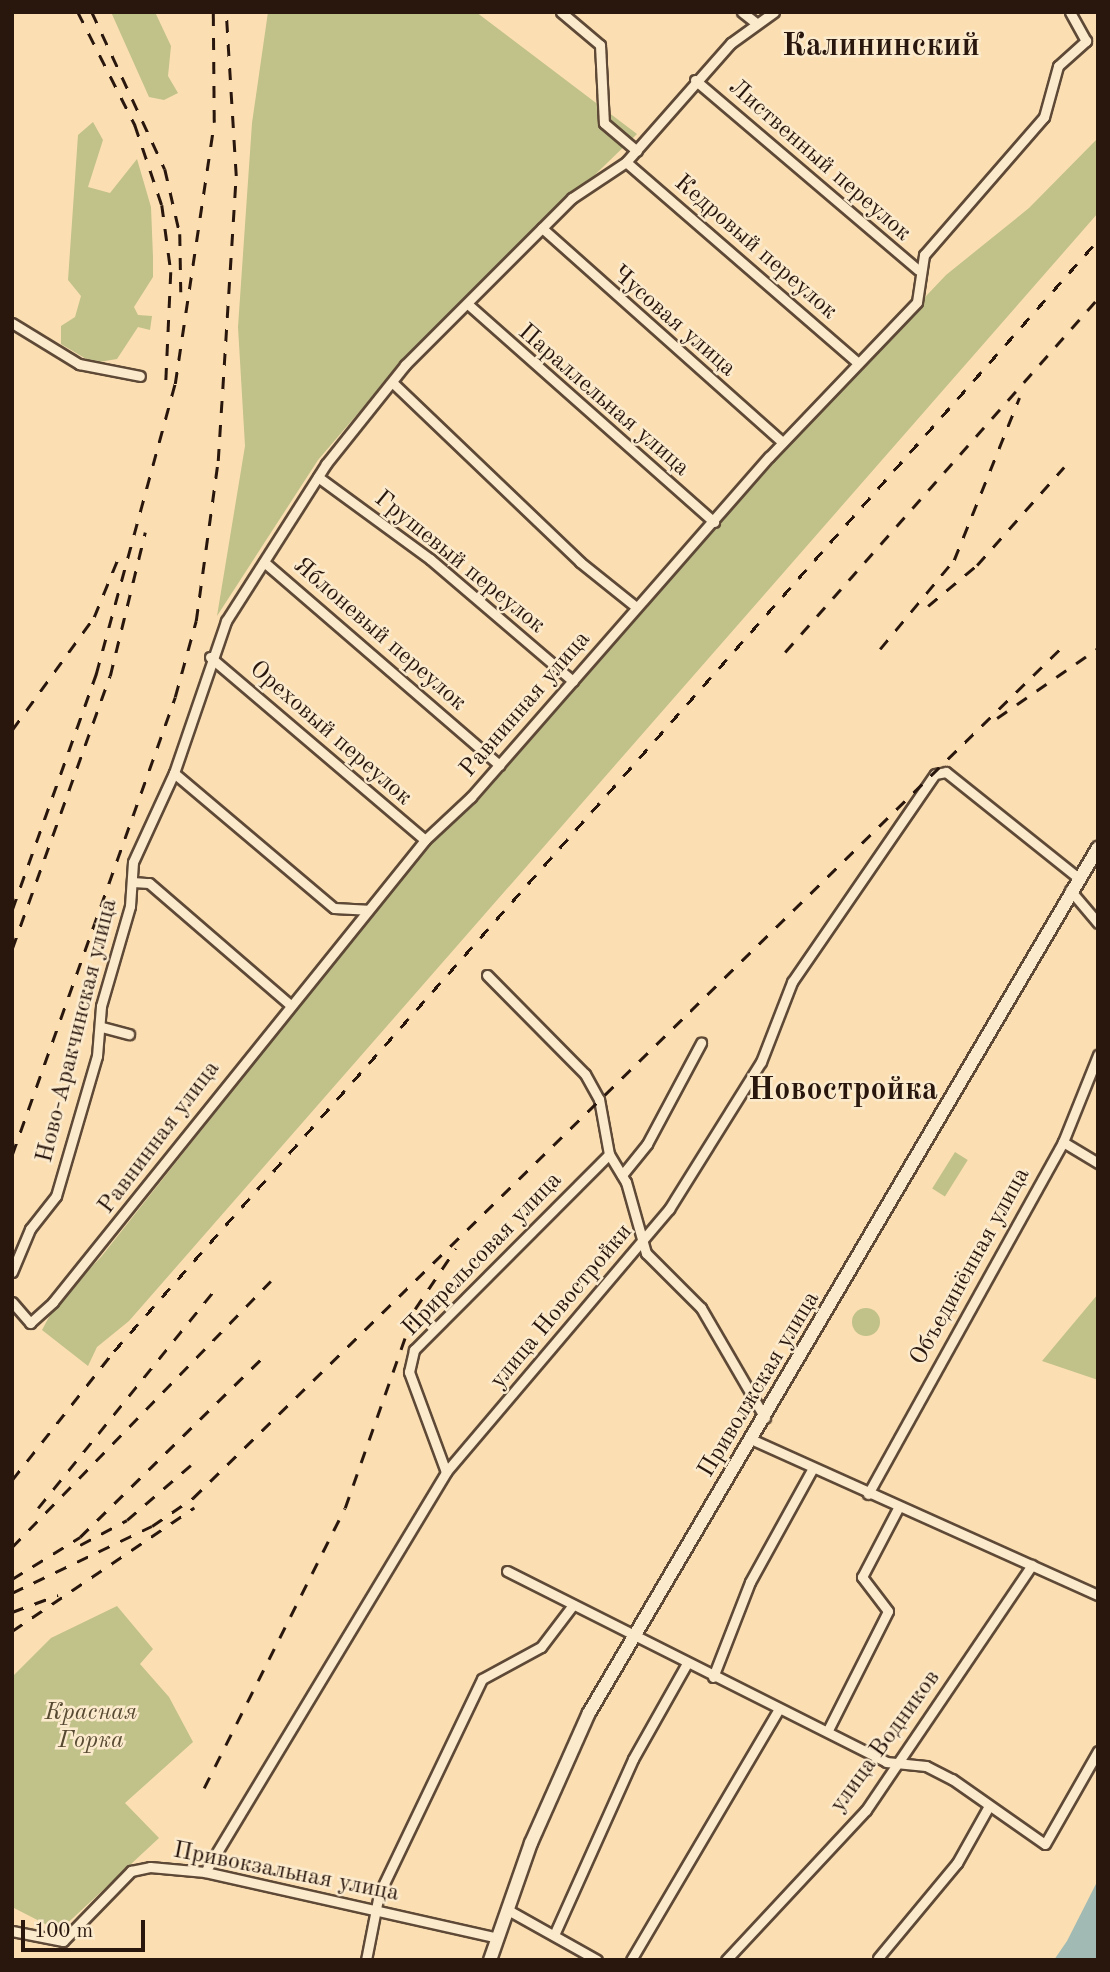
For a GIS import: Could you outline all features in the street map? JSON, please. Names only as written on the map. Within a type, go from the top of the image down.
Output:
[{"type":"main road","name":"Приволжская улица","points":[[489,1960],[560,1774],[634,1636],[753,1440],[1076,876],[1098,848]]},
{"type":"street","points":[[561,12],[600,45],[604,123],[637,150]]},
{"type":"street","points":[[742,12],[756,23]]},
{"type":"street","name":"Ново-Аракчинская улица","points":[[12,1272],[30,1229],[56,1196],[102,1027],[133,882],[138,846],[174,774],[210,657],[264,562],[318,477],[393,383],[572,198],[626,162],[695,80],[756,23],[774,12]]},
{"type":"street","points":[[918,270],[1000,161],[1044,117],[1058,66],[1086,41],[1070,12]]},
{"type":"street","name":"Лиственный переулок","points":[[695,80],[918,270]]},
{"type":"street","name":"Кедровый переулок","points":[[626,162],[858,363]]},
{"type":"street","name":"Чусовая улица","points":[[542,228],[782,442]]},
{"type":"street","name":"Равнинная улица","points":[[12,1302],[30,1323],[97,1254],[289,1004],[425,840],[499,765],[782,442],[917,302],[918,270]]},
{"type":"street","name":"Параллельная улица","points":[[470,306],[714,522]]},
{"type":"street","points":[[12,323],[79,364],[140,376]]},
{"type":"street","points":[[393,383],[580,562],[636,607]]},
{"type":"street","name":"Грушевый переулок","points":[[318,477],[430,559],[573,681]]},
{"type":"street","name":"Яблоневый переулок","points":[[264,562],[499,765]]},
{"type":"street","name":"Ореховый переулок","points":[[210,657],[425,840]]},
{"type":"street","name":"улица Новостройки","points":[[205,1872],[446,1472],[643,1241],[761,1062],[792,982],[916,797],[935,774],[946,772],[1076,876]]},
{"type":"street","points":[[174,774],[334,908],[368,909]]},
{"type":"street","points":[[133,882],[149,883],[289,1004]]},
{"type":"street","points":[[1069,889],[1082,896],[1098,923]]},
{"type":"street","points":[[487,975],[585,1074],[599,1099],[609,1154],[622,1175],[646,1253],[701,1308],[765,1419]]},
{"type":"street","points":[[102,1027],[130,1034]]},
{"type":"street","points":[[622,1175],[648,1144],[701,1043]]},
{"type":"street","name":"Объединённая улица","points":[[868,1494],[1063,1142],[1098,1055]]},
{"type":"street","points":[[1063,1142],[1098,1163]]},
{"type":"street","name":"Прирельсовая улица","points":[[446,1472],[409,1372],[414,1350],[609,1154]]},
{"type":"street","points":[[753,1440],[898,1508],[1098,1595]]},
{"type":"street","points":[[713,1677],[750,1582],[813,1468]]},
{"type":"street","points":[[828,1730],[888,1611],[862,1577],[898,1508]]},
{"type":"street","name":"улица Водников","points":[[726,1960],[866,1810],[1032,1565]]},
{"type":"street","points":[[507,1571],[713,1677],[898,1765],[926,1766],[1045,1844],[1098,1751]]},
{"type":"street","points":[[366,1960],[379,1909],[379,1894],[482,1679],[541,1647],[573,1605]]},
{"type":"street","points":[[554,1935],[633,1759],[687,1663]]},
{"type":"street","points":[[631,1960],[779,1709]]},
{"type":"street","points":[[878,1958],[935,1893],[989,1806]]},
{"type":"street","name":"Привокзальная улица","points":[[12,1931],[63,1941],[131,1871],[205,1872],[379,1909],[497,1938]]},
{"type":"street","points":[[508,1910],[597,1960]]},
{"type":"green space","points":[[111,12],[155,12],[171,46],[168,76],[178,93],[164,100],[149,97]]},
{"type":"green space","points":[[268,12],[476,12],[637,134],[402,362],[318,460],[217,616],[245,446],[238,327],[252,123]]},
{"type":"green space","points":[[93,122],[103,140],[88,187],[110,193],[137,159],[151,207],[153,277],[134,307],[138,315],[152,316],[150,330],[138,327],[117,359],[93,363],[61,344],[61,326],[75,317],[81,296],[68,280],[78,135]]},
{"type":"green space","points":[[1098,138],[1098,213],[129,1321],[97,1347],[88,1366],[42,1330],[56,1304],[101,1257],[428,844],[476,803],[801,428],[946,275],[1029,208]]},
{"type":"green space","points":[[955,1152],[968,1160],[945,1196],[932,1188]]},
{"type":"green space","points":[[1098,1294],[1098,1380],[1042,1361]]},
{"type":"green space","points":[[866,1308],[876,1312],[880,1322],[876,1332],[866,1336],[856,1332],[852,1322],[856,1312]]},
{"type":"green space","name":"Красная Горка","points":[[117,1606],[153,1649],[140,1664],[169,1697],[193,1742],[125,1803],[159,1838],[59,1931],[12,1907],[12,1677],[51,1638]]},
{"type":"water","points":[[1098,1880],[1098,1960],[1054,1960],[1067,1941]]},
{"type":"railway","points":[[78,12],[135,125],[162,205],[171,272],[166,382]]},
{"type":"railway","points":[[92,12],[165,169],[180,234],[181,292]]},
{"type":"railway","points":[[12,910],[96,674],[175,384],[214,122],[213,12]]},
{"type":"railway","points":[[12,1155],[175,697],[196,621],[218,461],[236,176],[226,12]]},
{"type":"railway","points":[[12,1480],[114,1351],[1098,240]]},
{"type":"railway","points":[[785,652],[1098,298]]},
{"type":"railway","points":[[880,649],[954,560],[1019,398]]},
{"type":"railway","points":[[928,606],[977,565],[1064,467]]},
{"type":"railway","points":[[12,949],[110,676],[145,532]]},
{"type":"railway","points":[[12,730],[94,617],[119,556]]},
{"type":"railway","points":[[12,1593],[152,1526],[193,1498],[1063,646]]},
{"type":"railway","points":[[997,718],[1098,648]]},
{"type":"railway","points":[[204,1788],[345,1508],[415,1309],[456,1248]]},
{"type":"railway","points":[[12,1547],[271,1281]]},
{"type":"railway","points":[[38,1508],[212,1293]]},
{"type":"railway","points":[[12,1579],[80,1537],[261,1359]]},
{"type":"railway","points":[[80,1545],[127,1520],[191,1465]]},
{"type":"railway","points":[[12,1631],[194,1508]]},
{"type":"railway","points":[[12,1612],[58,1595]]},
{"type":"district","name":"Калининский","points":[[881,47]]},
{"type":"district","name":"Новостройка","points":[[843,1091]]}]
